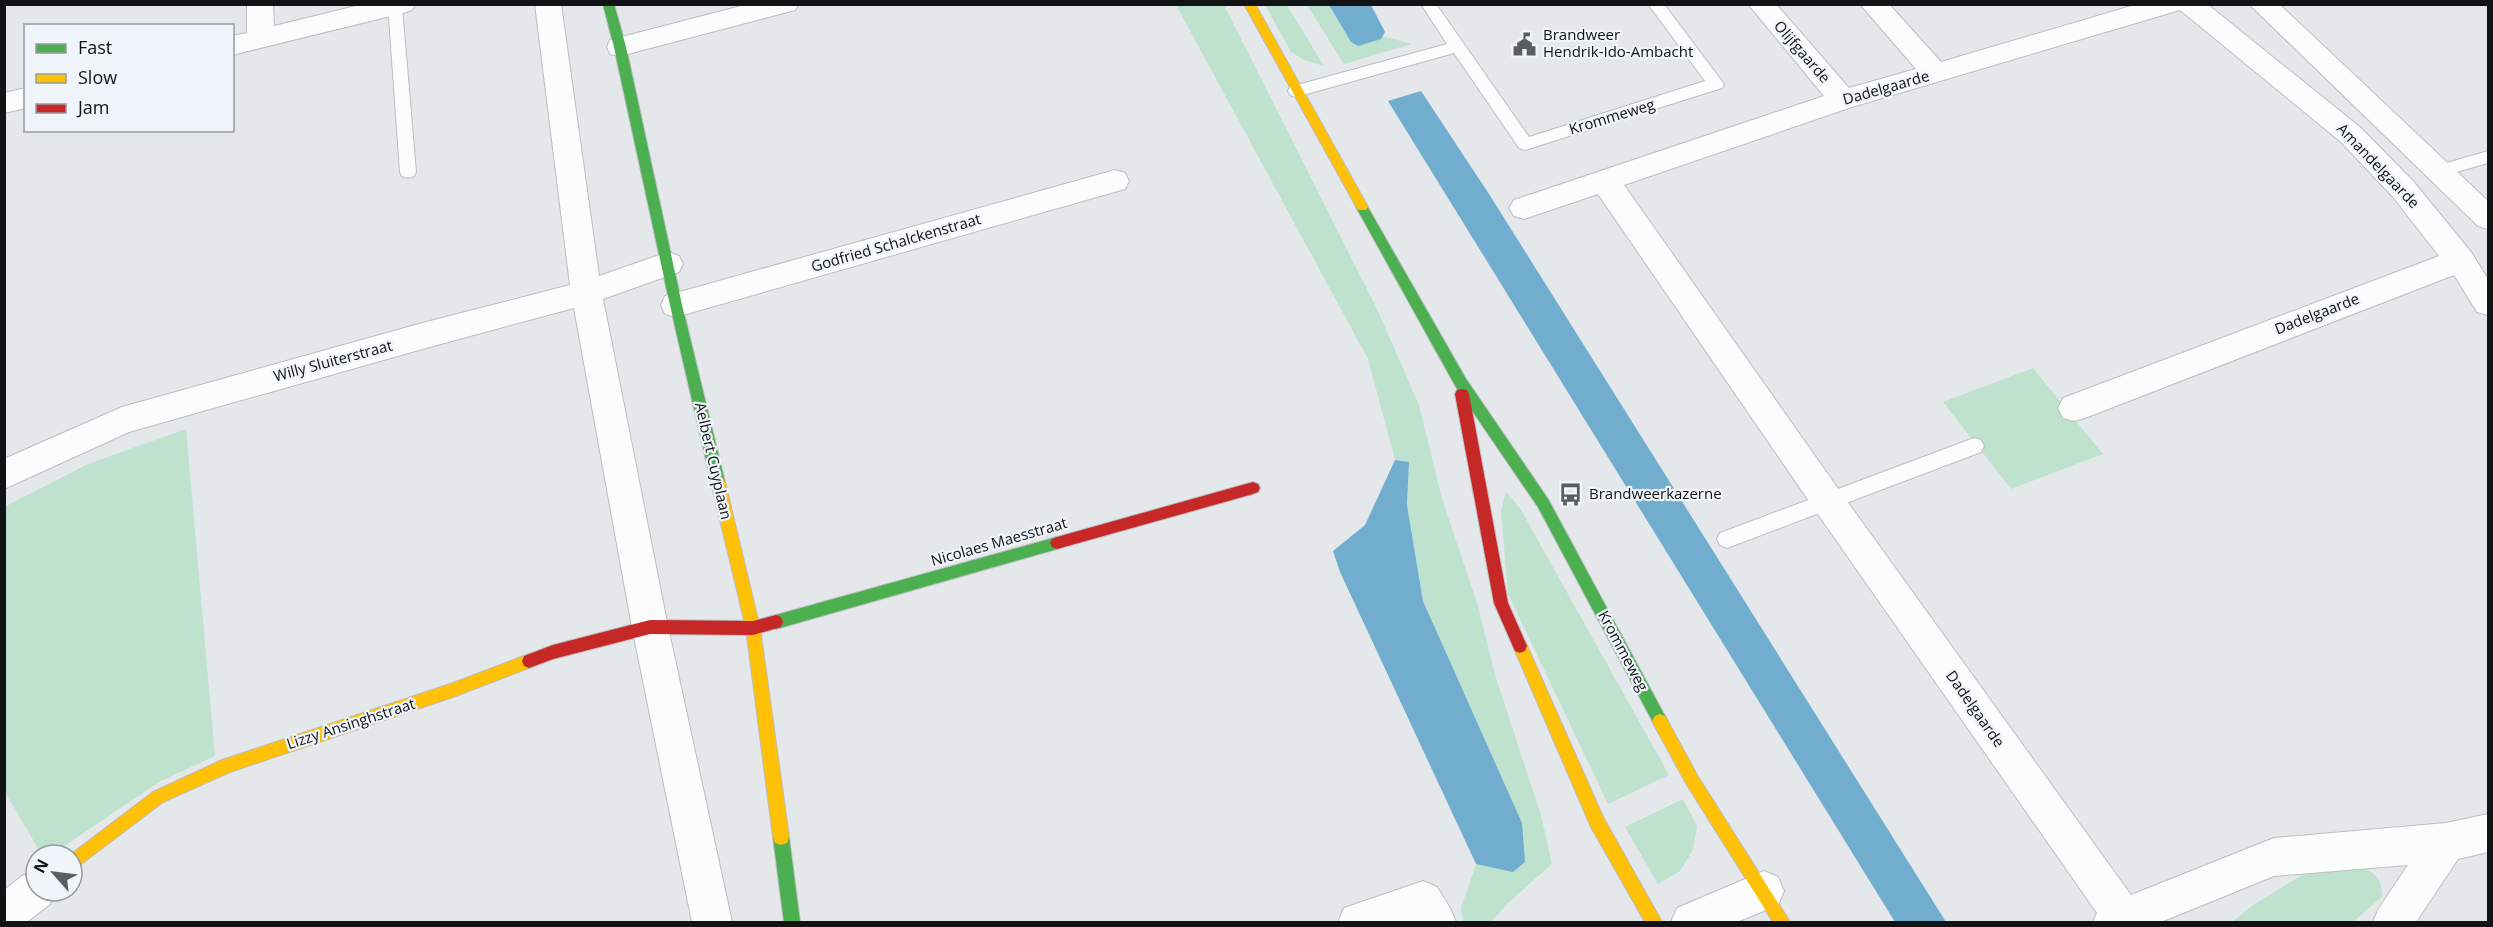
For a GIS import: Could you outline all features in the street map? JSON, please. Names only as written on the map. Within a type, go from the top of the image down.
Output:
[{"type":"street","points":[[260,4],[261,39]]},
{"type":"street","points":[[548,4],[586,293],[650,627],[712,922]]},
{"type":"street","name":"Aelbert Cuyplaan","points":[[608,4],[620,47],[676,305],[753,628],[792,922]]},
{"type":"street","points":[[620,47],[786,4]]},
{"type":"street","name":"Krommeweg","points":[[1249,4],[1461,383],[1543,503],[1692,780],[1773,907]]},
{"type":"street","name":"Olijfgaarde","points":[[1761,4],[1843,100]]},
{"type":"street","points":[[1873,4],[1936,73]]},
{"type":"street","name":"Dadelgaarde","points":[[1524,208],[1843,100],[2171,4]]},
{"type":"street","name":"Amandelgaarde","points":[[2189,4],[2351,135],[2403,189],[2460,260],[2488,303]]},
{"type":"street","points":[[2262,4],[2488,218]]},
{"type":"street","points":[[234,46],[398,6]]},
{"type":"street","points":[[4,103],[24,98]]},
{"type":"street","name":"Godfried Schalckenstraat","points":[[676,305],[1115,181]]},
{"type":"street","name":"Dadelgaarde","points":[[1605,181],[2122,921],[2274,857],[2446,842],[2488,833]]},
{"type":"street","name":"Dadelgaarde","points":[[2074,408],[2460,260]]},
{"type":"street","name":"Willy Sluiterstraat","points":[[4,475],[122,421],[426,335],[586,293],[668,264]]},
{"type":"street","name":"Krommeweg","points":[[1461,383],[1501,603],[1597,822],[1654,922]]},
{"type":"street","name":"Nicolaes Maesstraat","points":[[650,627],[753,628],[1253,488]]},
{"type":"street","name":"Lizzy Ansinghstraat","points":[[84,854],[158,797],[227,765],[453,690],[553,652],[650,627]]},
{"type":"street","points":[[2393,922],[2446,842]]},
{"type":"street","points":[[4,916],[24,900]]},
{"type":"street","points":[[1358,922],[1423,901],[1436,922]]},
{"type":"street","points":[[1690,922],[1773,907]]},
{"type":"lane","name":"Krommeweg","points":[[1428,4],[1525,144],[1716,84],[1655,4]]},
{"type":"lane","points":[[398,6],[408,172]]},
{"type":"lane","points":[[1296,91],[1457,47]]},
{"type":"lane","points":[[2439,171],[2488,157]]},
{"type":"lane","points":[[1726,539],[1974,446]]},
{"type":"green space","points":[[1176,5],[1224,5],[1378,311],[1419,405],[1442,499],[1478,606],[1496,678],[1541,815],[1552,864],[1508,903],[1491,922],[1463,922],[1461,908],[1476,864],[1513,871],[1522,823],[1423,601],[1407,505],[1409,463],[1395,460],[1368,359]]},
{"type":"green space","points":[[1265,5],[1287,5],[1324,66],[1304,60],[1291,52]]},
{"type":"green space","points":[[1307,5],[1329,5],[1351,42],[1381,39],[1382,36],[1412,44],[1344,64]]},
{"type":"green space","points":[[2033,368],[2103,454],[2011,489],[1943,402]]},
{"type":"green space","points":[[186,429],[215,756],[159,782],[69,843],[35,843],[5,792],[4,507],[88,464]]},
{"type":"green space","points":[[1506,491],[1521,510],[1669,775],[1608,804],[1508,594],[1501,511]]},
{"type":"green space","points":[[1683,799],[1697,826],[1693,850],[1680,871],[1658,884],[1625,827]]},
{"type":"green space","points":[[2362,868],[2378,878],[2382,897],[2353,922],[2232,922],[2253,905],[2302,875]]},
{"type":"water","points":[[1329,5],[1371,5],[1385,32],[1381,39],[1358,46],[1351,42]]},
{"type":"water","points":[[1421,91],[1489,194],[1946,922],[1895,922],[1388,101]]},
{"type":"water","points":[[1395,460],[1409,462],[1407,505],[1423,601],[1522,823],[1525,862],[1513,872],[1476,864],[1340,572],[1333,551],[1365,525]]},
{"type":"traffic: fast","points":[[608,4],[620,47],[676,305],[718,482]]},
{"type":"traffic: fast","points":[[1362,207],[1461,383],[1543,503],[1660,721]]},
{"type":"traffic: fast","points":[[776,622],[1057,543]]},
{"type":"traffic: fast","points":[[781,837],[792,922]]},
{"type":"traffic: slow","points":[[1249,4],[1362,207]]},
{"type":"traffic: slow","points":[[718,482],[753,628],[781,837]]},
{"type":"traffic: slow","points":[[1520,646],[1597,822],[1654,922]]},
{"type":"traffic: slow","points":[[84,854],[158,797],[227,765],[453,690],[529,661]]},
{"type":"traffic: slow","points":[[1660,721],[1692,780],[1782,922]]},
{"type":"traffic: jam","points":[[1462,394],[1501,603],[1520,646]]},
{"type":"traffic: jam","points":[[1057,543],[1253,488]]},
{"type":"traffic: jam","points":[[529,661],[553,652],[650,627],[753,628],[776,622]]},
{"type":"place","name":"Brandweer Hendrik-Ido-Ambacht","points":[[1525,44]]},
{"type":"place","name":"Brandweerkazerne","points":[[1571,494]]}]
